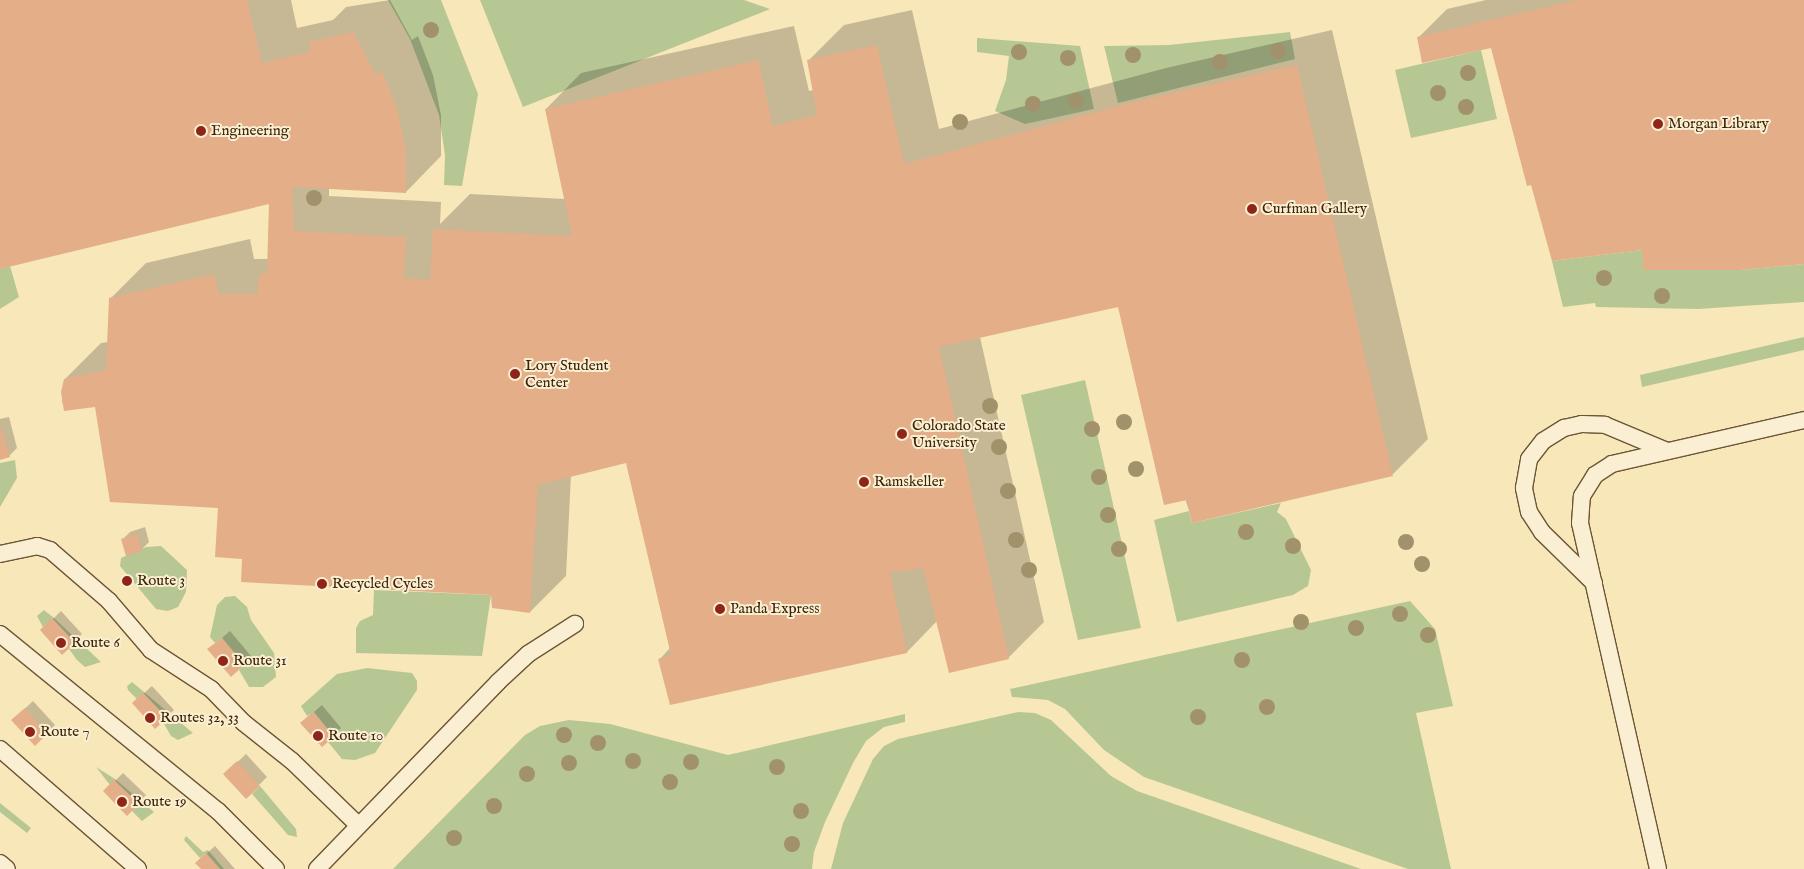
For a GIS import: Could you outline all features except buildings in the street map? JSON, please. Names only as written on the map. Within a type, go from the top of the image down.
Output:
[{"type":"lane","points":[[1658,869],[1580,522],[1582,496],[1595,476],[1612,464],[1804,420]]},
{"type":"lane","points":[[1594,583],[1542,532],[1529,512],[1524,488],[1529,459],[1543,441],[1564,428],[1582,424],[1605,425],[1667,452]]},
{"type":"lane","points":[[0,554],[37,546],[50,550],[109,601],[151,650],[211,688],[244,723],[292,761],[358,824]]},
{"type":"lane","points":[[317,869],[358,824],[522,660],[575,624]]},
{"type":"lane","points":[[0,634],[218,811],[276,869]]},
{"type":"lane","points":[[0,749],[138,869]]},
{"type":"lane","points":[[0,863],[7,869]]},
{"type":"green space","points":[[388,0],[441,0],[478,94],[462,186],[444,185],[445,155],[439,115],[410,39]]},
{"type":"green space","points":[[480,0],[744,0],[770,9],[523,107]]},
{"type":"green space","points":[[1290,32],[1295,59],[1118,103],[1104,46],[1169,45]]},
{"type":"green space","points":[[977,38],[1080,46],[1094,109],[1025,124],[995,111],[1006,80],[1009,56],[977,52]]},
{"type":"green space","points":[[1481,50],[1497,119],[1411,138],[1395,70]]},
{"type":"green space","points":[[1642,250],[1644,270],[1740,270],[1804,264],[1804,302],[1698,309],[1596,307],[1595,303],[1563,307],[1552,261]]},
{"type":"green space","points":[[10,266],[19,297],[0,309],[0,269]]},
{"type":"green space","points":[[1804,337],[1804,350],[1642,387],[1640,375]]},
{"type":"green space","points":[[1085,380],[1141,628],[1078,640],[1021,395]]},
{"type":"green space","points":[[15,460],[17,478],[0,507],[0,463]]},
{"type":"green space","points":[[1281,503],[1277,512],[1286,519],[1311,570],[1308,586],[1293,595],[1177,622],[1154,520],[1189,511],[1192,523]]},
{"type":"green space","points":[[161,546],[187,570],[186,592],[178,607],[168,611],[156,609],[120,566],[121,558],[146,547]]},
{"type":"green space","points":[[374,590],[491,595],[482,656],[356,653],[356,628],[360,621],[373,615]]},
{"type":"green space","points":[[235,596],[247,607],[251,620],[274,653],[276,677],[263,687],[249,687],[239,670],[244,664],[222,638],[215,643],[210,637],[217,605],[225,597]]},
{"type":"green space","points":[[1410,601],[1435,629],[1453,706],[1416,713],[1451,869],[1408,869],[1144,777],[1104,750],[1065,709],[1048,700],[1012,697],[1010,689]]},
{"type":"green space","points":[[44,610],[101,662],[85,667],[77,660],[69,649],[75,643],[52,619],[43,627],[37,616]]},
{"type":"green space","points":[[367,668],[412,673],[417,681],[417,690],[375,753],[355,760],[342,759],[328,742],[334,737],[314,712],[307,716],[301,706],[337,674]]},
{"type":"green space","points":[[132,682],[193,733],[178,740],[171,736],[163,722],[167,718],[144,694],[137,699],[128,690],[127,686]]},
{"type":"green space","points":[[1018,712],[1035,713],[1051,720],[1111,776],[1137,791],[1361,869],[831,869],[843,823],[873,759],[884,746],[898,739]]},
{"type":"green space","points":[[905,714],[905,722],[884,727],[866,741],[853,763],[825,822],[814,852],[812,869],[393,869],[525,735],[540,726],[569,720],[610,724],[728,755]]},
{"type":"green space","points":[[96,767],[115,779],[154,812],[142,821],[132,811],[139,804],[114,781],[110,785]]},
{"type":"green space","points":[[260,786],[296,829],[297,837],[288,835],[252,794]]},
{"type":"green space","points":[[0,803],[31,828],[27,833],[0,812]]},
{"type":"green space","points":[[186,836],[203,852],[208,850],[224,869],[220,869],[206,853],[200,858],[184,840]]},
{"type":"place","name":"Morgan Library","points":[[1658,124]]},
{"type":"place","name":"Engineering","points":[[201,131]]},
{"type":"place","name":"Curfman Gallery","points":[[1252,209]]},
{"type":"place","name":"Lory Student Center","points":[[515,374]]},
{"type":"place","name":"Colorado State University","points":[[902,434]]},
{"type":"place","name":"Ramskeller","points":[[864,482]]},
{"type":"place","name":"Route 3","points":[[127,581]]},
{"type":"place","name":"Recycled Cycles","points":[[322,584]]},
{"type":"place","name":"Panda Express","points":[[720,609]]},
{"type":"place","name":"Route 6","points":[[61,643]]},
{"type":"place","name":"Route 31","points":[[223,661]]},
{"type":"place","name":"Routes 32, 33","points":[[150,718]]},
{"type":"place","name":"Route 7","points":[[30,732]]},
{"type":"place","name":"Route 10","points":[[318,736]]},
{"type":"place","name":"Route 19","points":[[122,802]]}]
